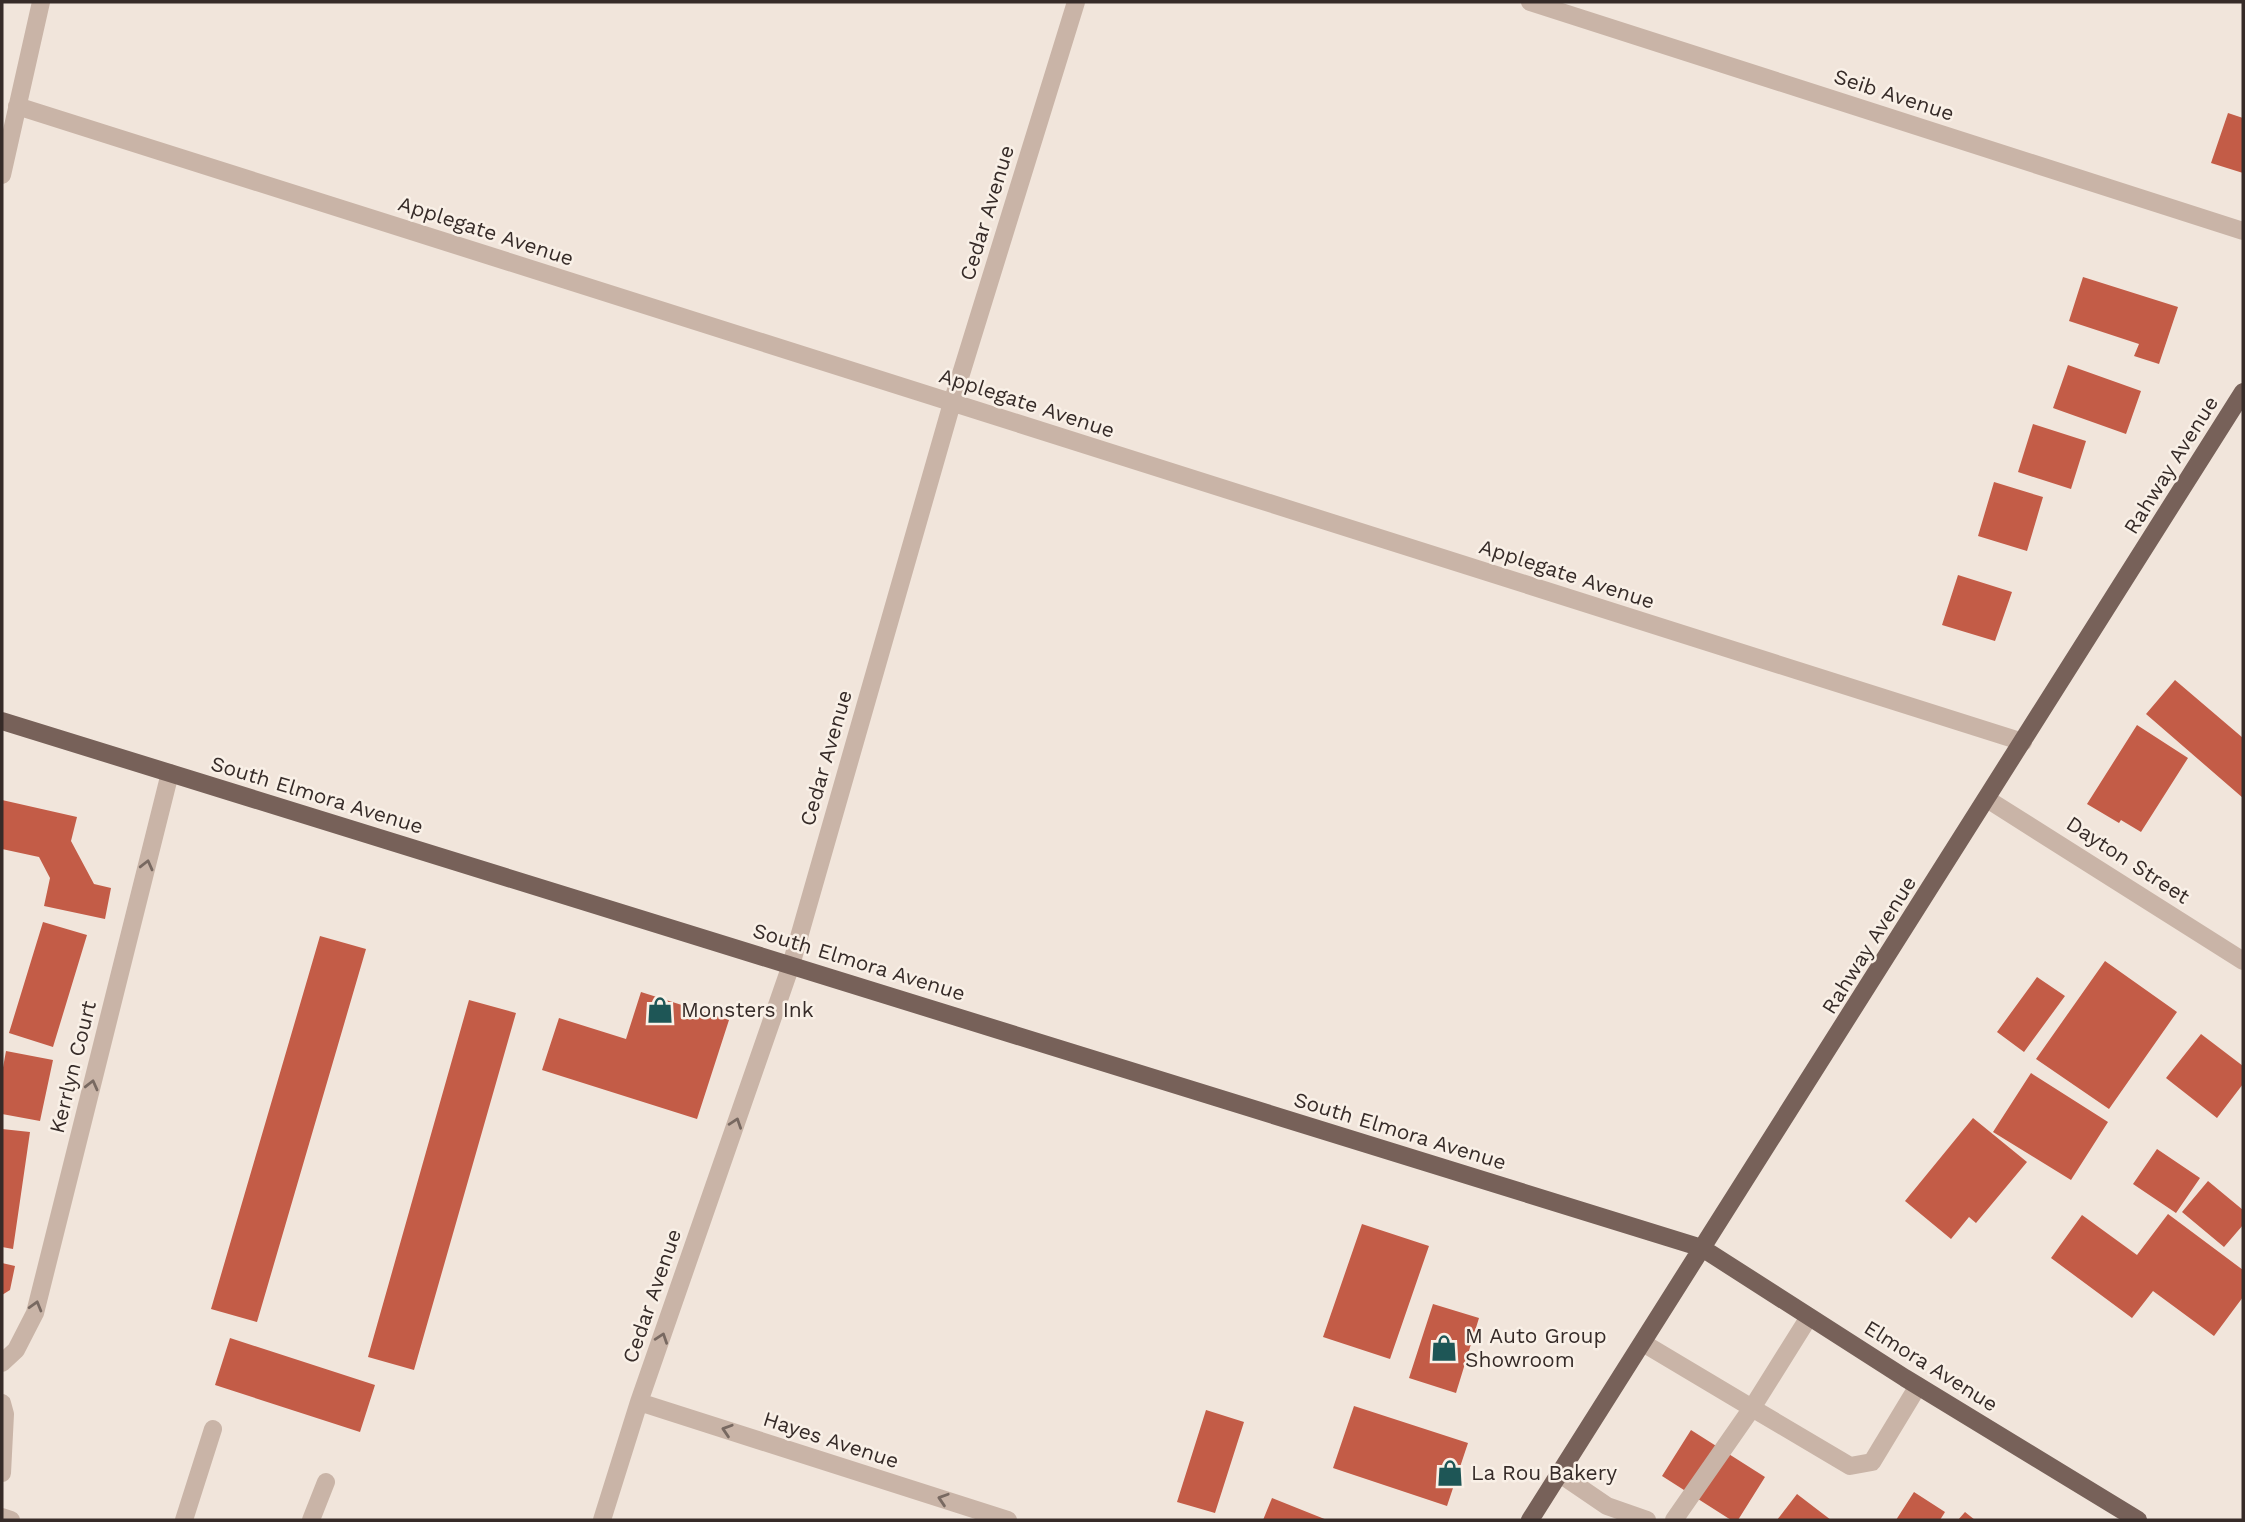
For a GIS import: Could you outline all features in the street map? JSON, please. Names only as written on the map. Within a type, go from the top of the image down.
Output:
[{"type":"main road","name":"Rahway Avenue","points":[[1531,1520],[2243,392]]},
{"type":"main road","name":"South Elmora Avenue","points":[[2,721],[1702,1248]]},
{"type":"main road","name":"Elmora Avenue","points":[[1702,1248],[1918,1386],[2138,1520]]},
{"type":"street","points":[[2,174],[41,2]]},
{"type":"street","name":"Cedar Avenue","points":[[602,1520],[639,1402],[791,965],[952,403],[1076,2]]},
{"type":"street","name":"Seib Avenue","points":[[1530,2],[2243,231]]},
{"type":"street","name":"Applegate Avenue","points":[[17,106],[2023,741]]},
{"type":"street","name":"Kerrlyn Court","points":[[2,1363],[16,1350],[34,1313],[170,773]]},
{"type":"street","name":"Dayton Street","points":[[1987,799],[2243,961]]},
{"type":"street","points":[[1674,1520],[1752,1408],[1809,1317]]},
{"type":"street","points":[[1643,1343],[1850,1466],[1872,1462],[1918,1386]]},
{"type":"street","name":"Hayes Avenue","points":[[639,1402],[1009,1520]]},
{"type":"street","points":[[2,1403],[5,1414],[2,1473]]},
{"type":"street","points":[[184,1520],[213,1429]]},
{"type":"street","points":[[1560,1474],[1606,1506],[1647,1520]]},
{"type":"street","points":[[311,1520],[326,1482]]},
{"type":"street","points":[[2,1517],[11,1520]]},
{"type":"building","points":[[2228,113],[2243,118],[2243,173],[2211,163]]},
{"type":"building","points":[[2083,277],[2178,307],[2159,364],[2134,356],[2139,344],[2069,321]]},
{"type":"building","points":[[2068,365],[2141,391],[2126,434],[2053,408]]},
{"type":"building","points":[[2033,424],[2086,441],[2071,489],[2018,472]]},
{"type":"building","points":[[1994,482],[2043,497],[2027,551],[1978,536]]},
{"type":"building","points":[[1958,575],[2012,592],[1995,641],[1942,625]]},
{"type":"building","points":[[2175,680],[2243,738],[2243,798],[2146,714]]},
{"type":"building","points":[[2137,725],[2188,758],[2141,832],[2121,820],[2119,823],[2087,804]]},
{"type":"building","points":[[2,800],[77,817],[71,841],[94,884],[111,888],[105,919],[44,906],[50,878],[39,857],[2,849]]},
{"type":"building","points":[[43,922],[87,935],[53,1047],[9,1033]]},
{"type":"building","points":[[320,936],[366,949],[257,1322],[211,1309]]},
{"type":"building","points":[[2105,961],[2177,1012],[2109,1109],[2036,1059]]},
{"type":"building","points":[[2037,977],[2065,996],[2024,1052],[1997,1032]]},
{"type":"building","points":[[641,992],[729,1020],[697,1119],[542,1070],[559,1018],[626,1039]]},
{"type":"building","points":[[469,1000],[516,1013],[414,1370],[368,1357]]},
{"type":"building","points":[[2201,1034],[2243,1066],[2243,1084],[2217,1118],[2166,1078]]},
{"type":"building","points":[[6,1051],[53,1060],[40,1121],[2,1114],[2,1073]]},
{"type":"building","points":[[2031,1073],[2108,1122],[2071,1180],[1993,1132]]},
{"type":"building","points":[[1973,1118],[2027,1162],[1976,1223],[1969,1217],[1951,1239],[1905,1201]]},
{"type":"building","points":[[2,1129],[30,1132],[13,1249],[2,1247]]},
{"type":"building","points":[[2157,1149],[2200,1178],[2176,1213],[2133,1184]]},
{"type":"building","points":[[2208,1181],[2243,1210],[2243,1225],[2224,1247],[2182,1212]]},
{"type":"building","points":[[2168,1214],[2243,1270],[2243,1297],[2214,1336],[2153,1291],[2132,1318],[2051,1258],[2082,1215],[2137,1255]]},
{"type":"building","points":[[1362,1224],[1429,1246],[1390,1359],[1323,1337]]},
{"type":"building","points":[[2,1263],[15,1266],[10,1290],[2,1295]]},
{"type":"building","name":"M Auto Group Showroom","points":[[1433,1304],[1479,1318],[1456,1393],[1409,1378]]},
{"type":"building","points":[[230,1338],[375,1385],[360,1432],[215,1385]]},
{"type":"building","points":[[1354,1406],[1468,1443],[1447,1506],[1333,1468]]},
{"type":"building","points":[[1206,1410],[1244,1422],[1215,1513],[1177,1502]]},
{"type":"building","points":[[1691,1430],[1765,1477],[1738,1520],[1731,1520],[1662,1476]]},
{"type":"building","points":[[1914,1492],[1945,1512],[1940,1520],[1896,1520]]},
{"type":"building","points":[[1797,1494],[1831,1520],[1777,1520]]},
{"type":"building","points":[[1272,1498],[1327,1520],[1263,1520]]},
{"type":"building","points":[[1965,1512],[1975,1520],[1958,1520]]},
{"type":"place","name":"Monsters Ink","points":[[660,1010]]},
{"type":"place","name":"M Auto Group Showroom","points":[[1444,1348]]},
{"type":"place","name":"La Rou Bakery","points":[[1450,1473]]}]
